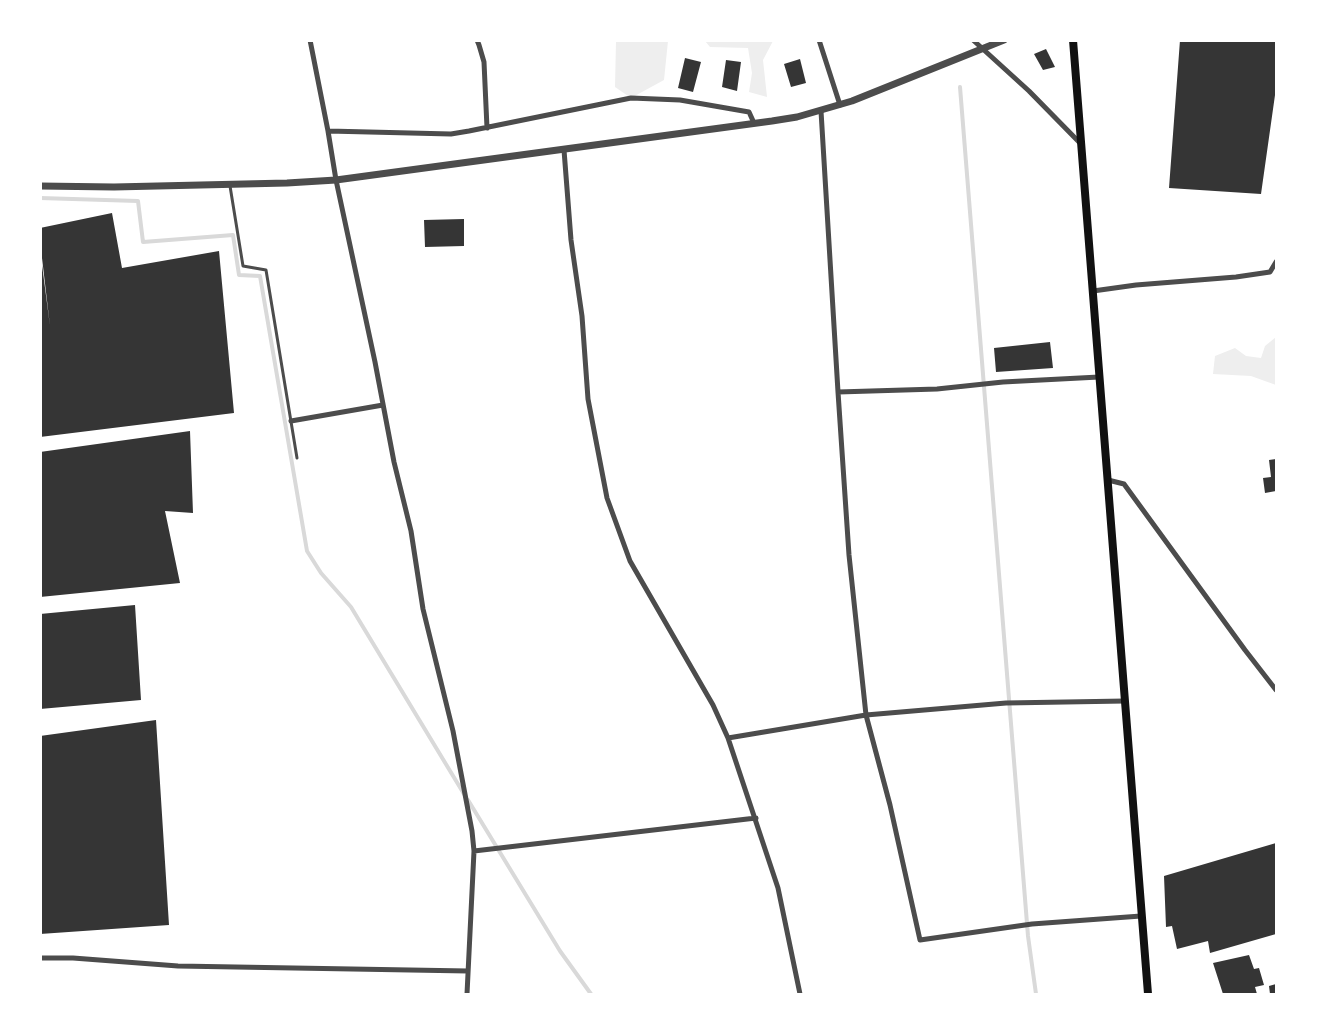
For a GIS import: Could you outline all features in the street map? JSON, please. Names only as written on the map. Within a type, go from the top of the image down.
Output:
[{"type":"main road","points":[[1073,40],[1148,994]]},
{"type":"street","points":[[310,40],[336,180],[394,462],[411,531],[423,609],[455,742],[472,831],[474,851],[467,994]]},
{"type":"street","points":[[477,40],[484,62],[487,128]]},
{"type":"street","points":[[819,40],[840,105]]},
{"type":"street","points":[[973,40],[1029,91],[1081,144]]},
{"type":"street","points":[[40,186],[114,187],[336,180],[797,117],[840,105],[1004,40]]},
{"type":"street","points":[[328,131],[451,134],[631,98],[680,100],[749,112],[754,123]]},
{"type":"street","points":[[821,111],[849,555],[866,715],[890,806],[920,940],[1032,924],[1141,916]]},
{"type":"street","points":[[564,150],[571,240],[582,316],[588,399],[608,498],[630,561],[713,705],[728,738],[778,888],[800,994]]},
{"type":"street","points":[[1093,291],[1270,272],[1276,262]]},
{"type":"street","points":[[838,392],[937,389],[1100,377]]},
{"type":"street","points":[[291,422],[383,405]]},
{"type":"street","points":[[1108,480],[1124,484],[1276,690]]},
{"type":"street","points":[[728,738],[866,715],[1006,703],[1125,701]]},
{"type":"street","points":[[474,851],[756,819]]},
{"type":"street","points":[[40,958],[72,958],[178,966],[468,970]]},
{"type":"lane","points":[[230,184],[243,266],[266,270],[297,458]]},
{"type":"shaded area","points":[[616,41],[668,41],[664,80],[631,98],[615,87]]},
{"type":"shaded area","points":[[705,41],[773,41],[763,60],[767,97],[749,92],[752,73],[748,48],[710,47]]},
{"type":"shaded area","points":[[1276,337],[1276,385],[1251,376],[1213,374],[1215,356],[1235,348],[1246,356],[1261,358],[1265,346]]},
{"type":"building","points":[[1180,40],[1276,40],[1276,88],[1261,194],[1169,188]]},
{"type":"building","points":[[1046,49],[1055,67],[1043,70],[1034,54]]},
{"type":"building","points":[[685,58],[701,62],[693,92],[678,88]]},
{"type":"building","points":[[800,59],[806,83],[791,87],[784,64]]},
{"type":"building","points":[[726,60],[741,62],[737,91],[722,87]]},
{"type":"building","points":[[112,213],[122,268],[219,251],[234,413],[40,437],[40,265],[42,265],[50,326],[40,228]]},
{"type":"building","points":[[464,219],[464,246],[425,247],[424,220]]},
{"type":"building","points":[[1050,342],[1053,368],[996,372],[994,348]]},
{"type":"building","points":[[190,431],[193,513],[165,511],[180,583],[40,597],[40,452]]},
{"type":"building","points":[[1276,459],[1276,491],[1265,493],[1263,478],[1271,477],[1269,460]]},
{"type":"building","points":[[135,605],[141,700],[40,709],[40,614]]},
{"type":"building","points":[[156,720],[169,925],[40,934],[40,736]]},
{"type":"building","points":[[1276,843],[1276,934],[1210,953],[1208,941],[1177,949],[1172,926],[1166,927],[1164,876]]},
{"type":"building","points":[[1249,955],[1254,969],[1259,968],[1264,985],[1255,987],[1257,994],[1223,994],[1213,963]]},
{"type":"building","points":[[1276,984],[1276,994],[1270,994],[1269,986]]},
{"type":"waterway","points":[[960,87],[1028,936],[1036,994]]},
{"type":"waterway","points":[[40,198],[138,201],[143,242],[233,235],[239,275],[260,276],[307,551],[321,573],[351,607],[464,794]]},
{"type":"waterway","points":[[468,800],[560,951],[591,994]]}]
